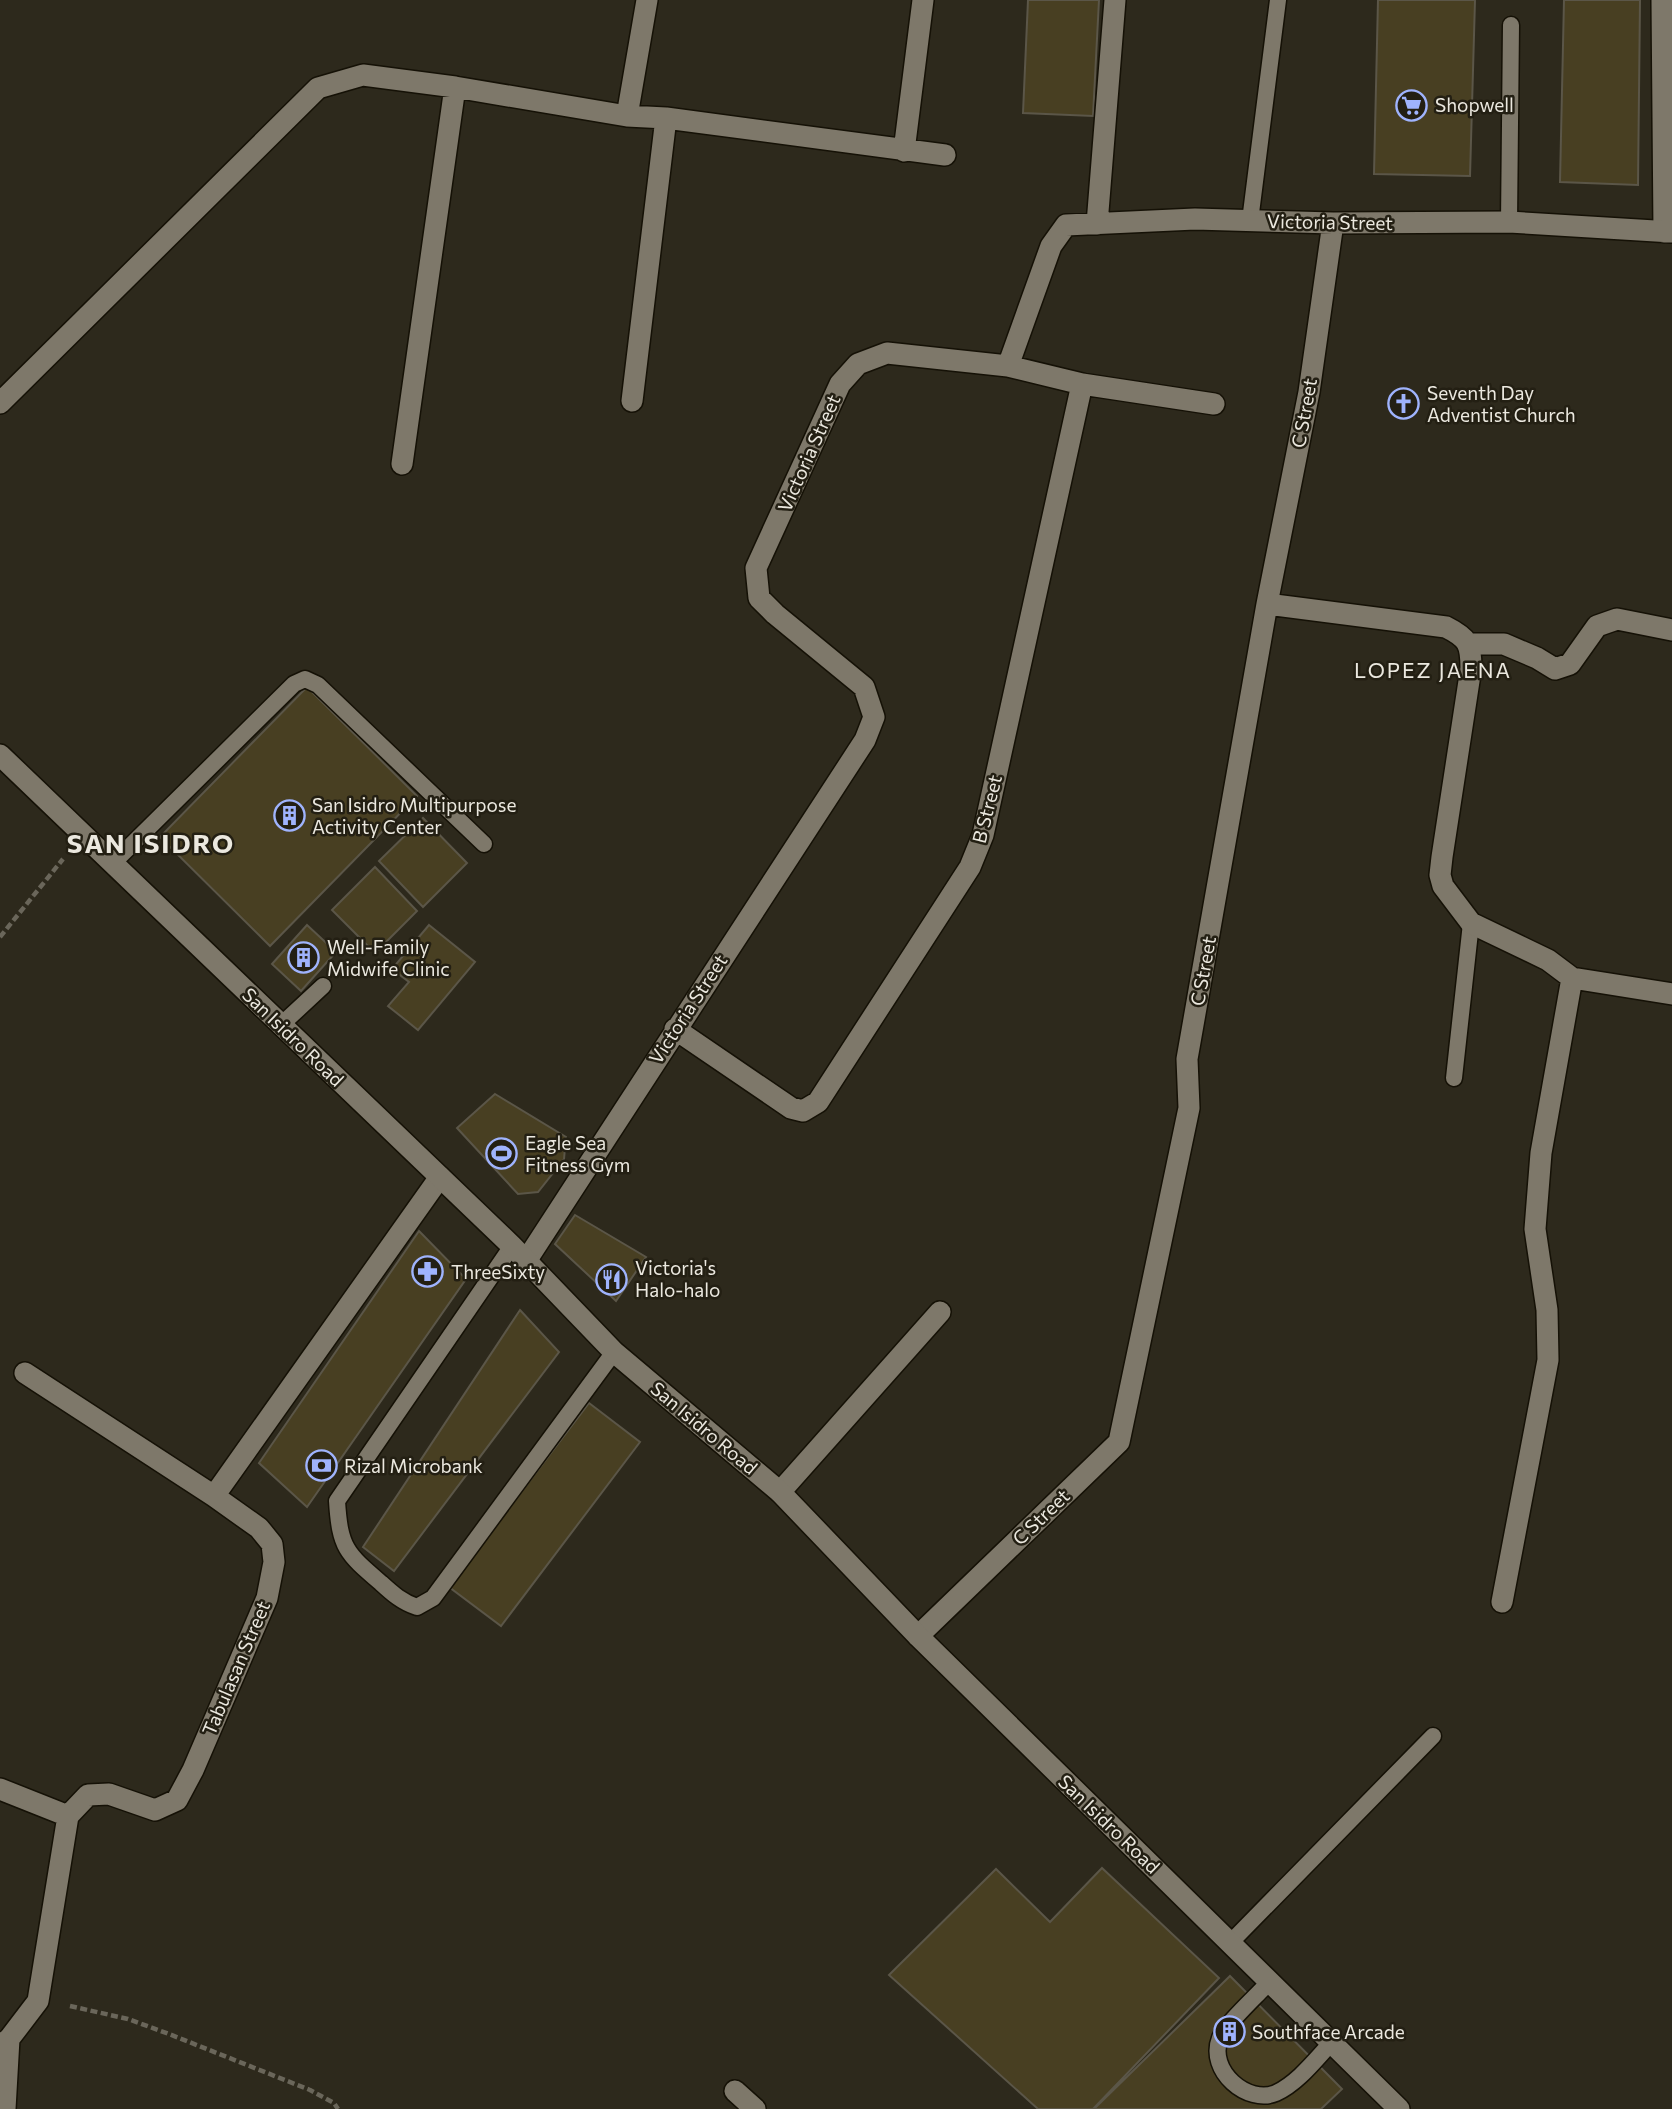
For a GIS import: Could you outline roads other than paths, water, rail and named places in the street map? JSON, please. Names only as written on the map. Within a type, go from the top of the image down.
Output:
[{"type":"street","points":[[627,116],[647,0]]},
{"type":"street","points":[[904,150],[923,0]]},
{"type":"street","points":[[1097,224],[1115,0]]},
{"type":"street","points":[[1662,0],[1668,232]]},
{"type":"street","points":[[0,404],[318,88],[363,75],[455,87],[627,116],[666,118],[945,155]]},
{"type":"street","points":[[402,464],[455,87]]},
{"type":"street","points":[[632,401],[666,118]]},
{"type":"street","name":"Victoria Street","points":[[519,1254],[675,1029],[865,740],[874,717],[864,687],[775,614],[760,598],[756,568],[840,384],[858,364],[887,353],[1008,366],[1051,246],[1066,225],[1195,219],[1333,223],[1509,222],[1668,232]]},
{"type":"street","name":"C Street","points":[[918,1636],[1119,1443],[1189,1108],[1187,1059],[1266,604],[1309,392],[1333,223]]},
{"type":"street","points":[[1008,366],[1082,384],[1214,404]]},
{"type":"street","name":"B Street","points":[[675,1029],[791,1108],[803,1111],[818,1102],[970,867],[983,835],[1082,384]]},
{"type":"street","points":[[1266,604],[1446,627],[1469,644],[1471,668],[1440,875],[1443,887],[1471,923],[1548,960],[1572,978],[1672,994]]},
{"type":"street","points":[[1469,644],[1504,644],[1555,669],[1570,664],[1597,626],[1607,622],[1617,619],[1672,630]]},
{"type":"street","name":"San Isidro Road","points":[[0,755],[440,1177],[614,1352],[780,1492],[918,1636],[1399,2109]]},
{"type":"street","points":[[1502,1602],[1548,1360],[1547,1310],[1535,1229],[1541,1153],[1572,978]]},
{"type":"street","points":[[214,1496],[440,1177]]},
{"type":"street","points":[[780,1492],[940,1312]]},
{"type":"street","name":"Tabulasan Street","points":[[25,1373],[259,1528],[272,1544],[274,1562],[267,1598],[193,1770],[177,1800],[155,1810],[109,1794],[88,1795],[68,1816]]},
{"type":"street","points":[[0,1789],[68,1816],[38,2001],[5,2042],[5,2109]]},
{"type":"street","points":[[735,2091],[755,2109]]},
{"type":"lane","points":[[1250,221],[1278,0]]},
{"type":"lane","points":[[1509,222],[1511,24]]},
{"type":"lane","points":[[112,864],[294,684],[305,679],[318,685],[484,844]]},
{"type":"lane","points":[[1454,1078],[1471,923]]},
{"type":"lane","points":[[281,1025],[323,986]]},
{"type":"lane","points":[[519,1254],[337,1501],[339,1530],[350,1557],[402,1602],[417,1607],[433,1598],[614,1352]]},
{"type":"lane","points":[[1231,1942],[1433,1735]]},
{"type":"lane","points":[[1270,1981],[1221,2035],[1216,2052],[1221,2071],[1247,2091],[1263,2096],[1275,2094],[1332,2042]]},
{"type":"place","name":"Shopwell","points":[[1412,105]]},
{"type":"place","name":"Seventh Day Adventist Church","points":[[1404,404]]},
{"type":"place","name":"San Isidro Multipurpose Activity Center","points":[[289,816]]},
{"type":"place","name":"Well-Family Midwife Clinic","points":[[304,958]]},
{"type":"place","name":"Eagle Sea Fitness Gym","points":[[502,1154]]},
{"type":"place","name":"ThreeSixty","points":[[428,1272]]},
{"type":"place","name":"Victoria's Halo-halo","points":[[612,1279]]},
{"type":"place","name":"Rizal Microbank","points":[[321,1466]]},
{"type":"place","name":"Southface Arcade","points":[[1229,2032]]},
{"type":"district","name":"LOPEZ JAENA","points":[[1433,671]]},
{"type":"district","name":"SAN ISIDRO","points":[[151,844]]}]
